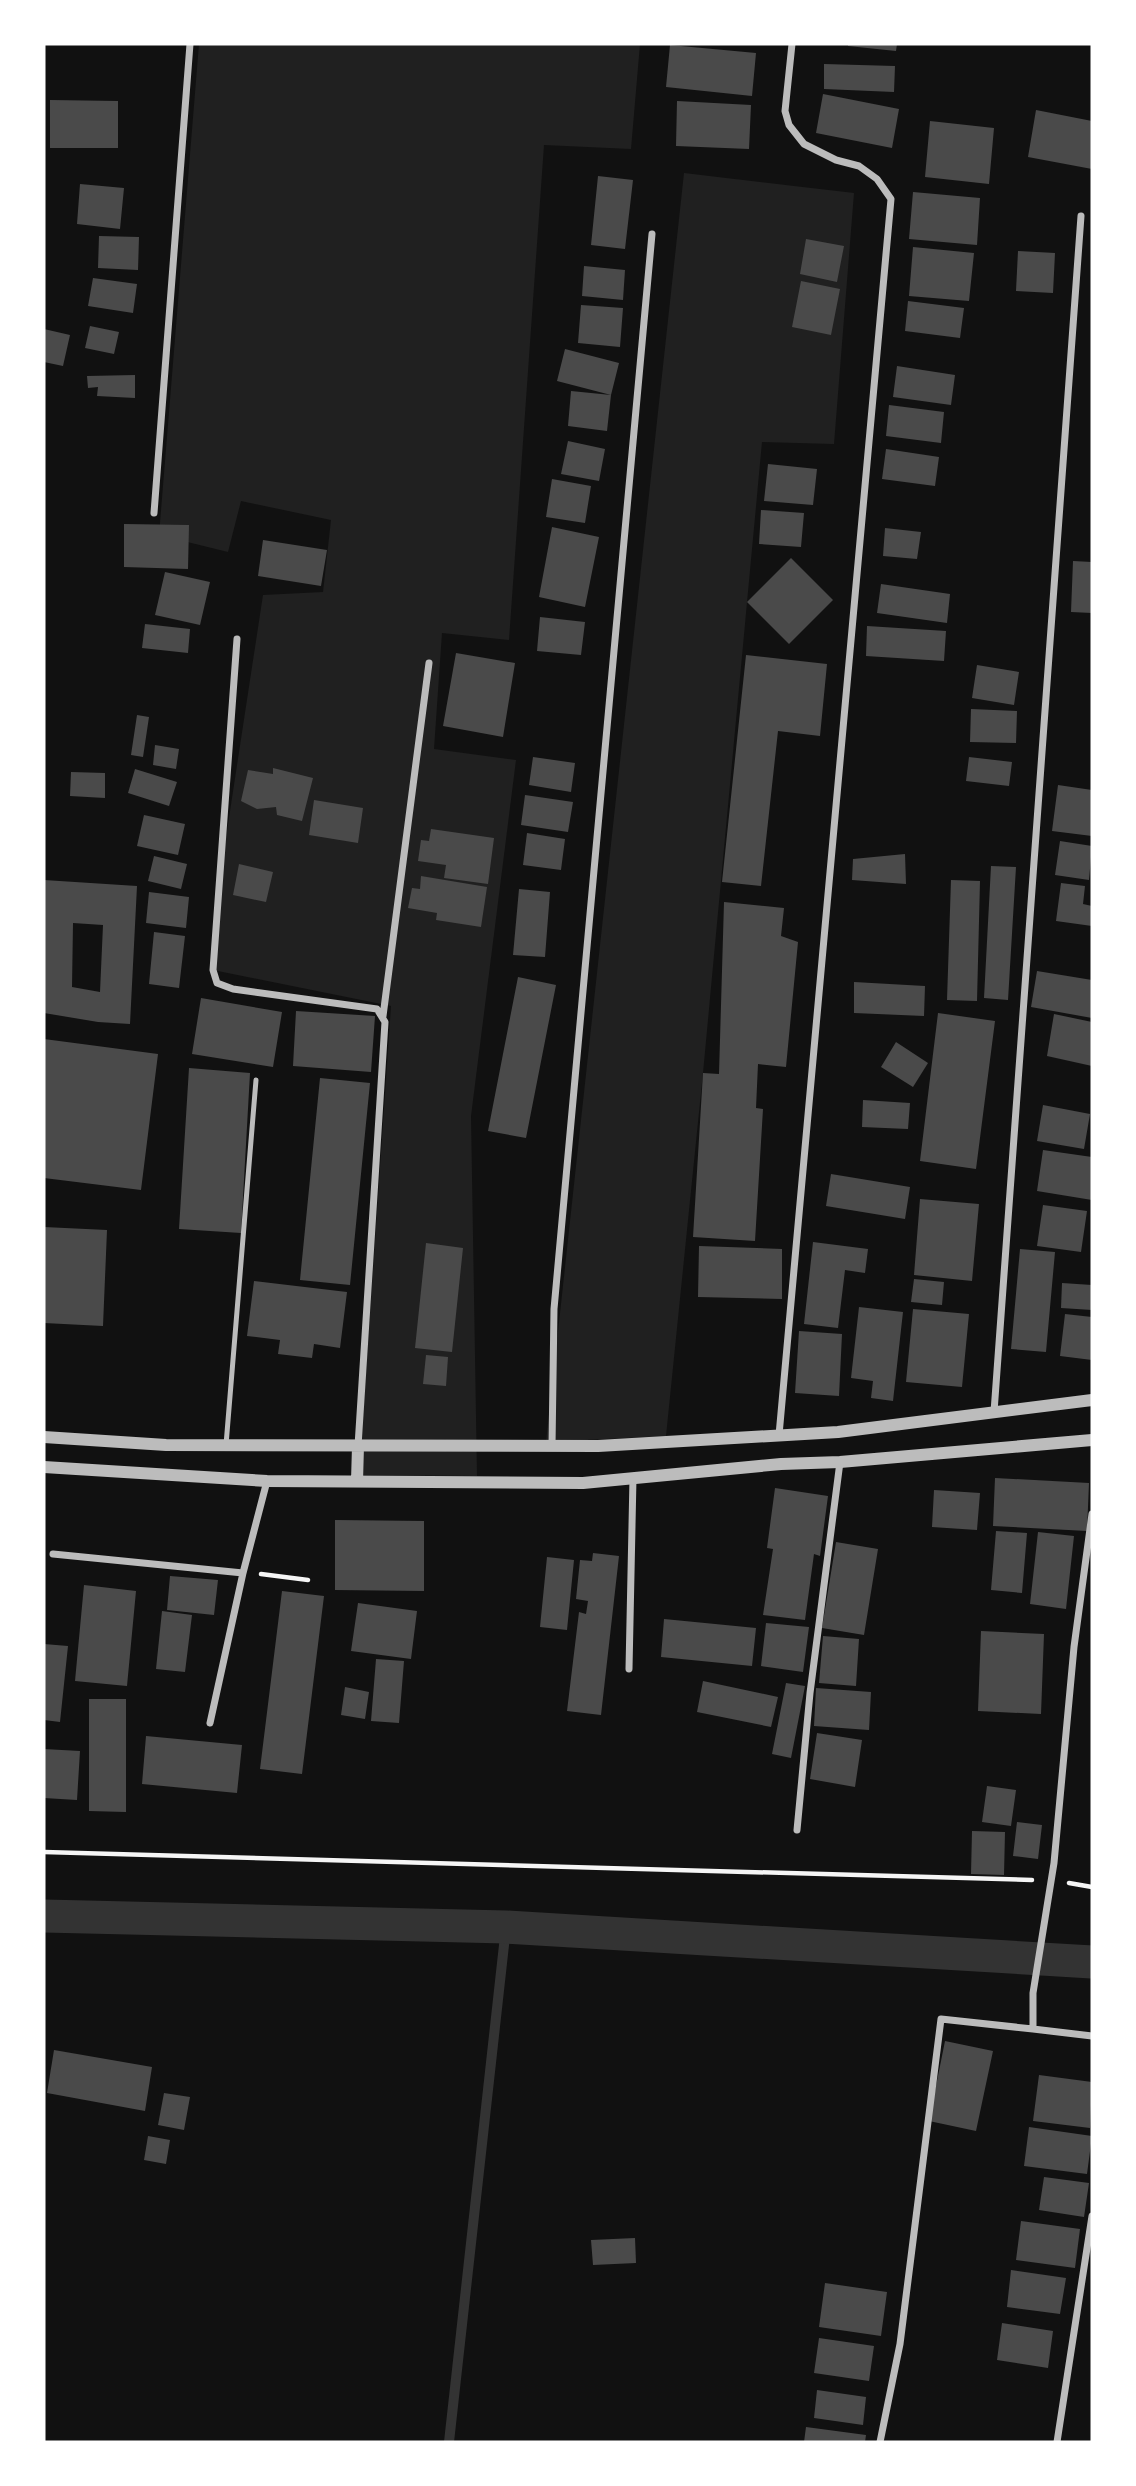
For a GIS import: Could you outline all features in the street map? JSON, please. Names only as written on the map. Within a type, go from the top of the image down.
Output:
[{"type":"street","points":[[154,513],[190,44]]},
{"type":"street","points":[[779,1435],[891,200],[877,179],[859,166],[836,160],[804,145],[789,125],[785,111],[792,44]]},
{"type":"street","points":[[994,1412],[1081,216]]},
{"type":"street","points":[[552,1446],[554,1309],[652,234]]},
{"type":"street","points":[[237,639],[213,970],[217,983],[233,989],[377,1009],[383,1016]]},
{"type":"street","points":[[357,1481],[385,1023],[383,1016],[429,663]]},
{"type":"street","points":[[44,1437],[166,1445],[598,1446],[838,1432],[1092,1400]]},
{"type":"street","points":[[44,1467],[267,1481],[544,1484],[1092,1440]]},
{"type":"street","points":[[797,1830],[810,1693],[840,1462]]},
{"type":"street","points":[[629,1669],[633,1478]]},
{"type":"street","points":[[210,1723],[243,1573],[267,1481]]},
{"type":"street","points":[[1033,2029],[1033,1993],[1054,1863],[1068,1735],[1074,1647],[1092,1514]]},
{"type":"street","points":[[53,1554],[243,1573]]},
{"type":"street","points":[[880,2442],[900,2344],[941,2019],[1092,2036]]},
{"type":"street","points":[[1057,2442],[1092,2216]]},
{"type":"lane","points":[[226,1445],[256,1080]]},
{"type":"path","points":[[243,1573],[308,1580]]},
{"type":"path","points":[[44,1852],[1050,1880]]},
{"type":"shaded area","points":[[199,44],[640,44],[631,149],[544,145],[509,640],[442,633],[434,749],[516,760],[471,1116],[477,1476],[359,1475],[391,1006],[213,970],[223,857],[263,595],[323,592],[331,520],[241,501],[228,552],[159,535]]},
{"type":"shaded area","points":[[684,173],[854,193],[834,444],[762,442],[666,1436],[546,1442]]},
{"type":"building","points":[[848,44],[897,44],[896,51]]},
{"type":"building","points":[[670,45],[756,53],[752,96],[666,87]]},
{"type":"building","points":[[824,64],[895,66],[894,92],[824,89]]},
{"type":"building","points":[[823,94],[899,109],[892,148],[816,133]]},
{"type":"building","points":[[50,100],[118,101],[118,148],[50,148]]},
{"type":"building","points":[[677,101],[751,105],[749,149],[676,146]]},
{"type":"building","points":[[1036,110],[1092,121],[1092,169],[1028,157]]},
{"type":"building","points":[[930,121],[994,128],[989,184],[925,177]]},
{"type":"building","points":[[598,176],[633,180],[625,249],[591,245]]},
{"type":"building","points":[[80,184],[124,188],[120,229],[77,224]]},
{"type":"building","points":[[913,192],[980,198],[977,245],[909,239]]},
{"type":"building","points":[[99,236],[139,237],[138,270],[98,268]]},
{"type":"building","points":[[806,239],[844,246],[837,282],[800,274]]},
{"type":"building","points":[[913,247],[974,253],[969,301],[909,296]]},
{"type":"building","points":[[1018,251],[1055,253],[1053,293],[1016,291]]},
{"type":"building","points":[[584,266],[625,270],[623,300],[582,296]]},
{"type":"building","points":[[93,278],[137,284],[133,313],[88,306]]},
{"type":"building","points":[[801,281],[840,289],[831,335],[792,327]]},
{"type":"building","points":[[908,301],[964,308],[960,338],[905,331]]},
{"type":"building","points":[[581,305],[623,308],[620,347],[578,343]]},
{"type":"building","points":[[90,326],[119,332],[114,354],[85,348]]},
{"type":"building","points":[[44,329],[70,335],[63,366],[44,362]]},
{"type":"building","points":[[565,349],[619,363],[611,395],[557,381]]},
{"type":"building","points":[[897,366],[955,375],[951,405],[893,397]]},
{"type":"building","points":[[135,375],[135,398],[97,396],[98,387],[88,388],[87,376]]},
{"type":"building","points":[[571,391],[611,395],[607,431],[568,426]]},
{"type":"building","points":[[889,405],[944,412],[941,443],[886,436]]},
{"type":"building","points":[[568,441],[605,449],[599,481],[561,474]]},
{"type":"building","points":[[886,449],[939,457],[935,486],[882,479]]},
{"type":"building","points":[[768,464],[817,469],[813,505],[764,501]]},
{"type":"building","points":[[552,479],[591,486],[585,523],[546,517]]},
{"type":"building","points":[[761,510],[804,513],[801,547],[759,544]]},
{"type":"building","points":[[124,524],[189,525],[188,569],[124,567]]},
{"type":"building","points":[[552,527],[599,537],[585,607],[539,597]]},
{"type":"building","points":[[885,528],[921,532],[917,559],[883,556]]},
{"type":"building","points":[[263,540],[327,550],[321,586],[258,576]]},
{"type":"building","points":[[791,558],[833,600],[789,644],[747,602]]},
{"type":"building","points":[[1073,561],[1092,562],[1092,613],[1071,612]]},
{"type":"building","points":[[165,572],[210,582],[200,625],[155,615]]},
{"type":"building","points":[[881,584],[950,594],[947,623],[877,613]]},
{"type":"building","points":[[540,617],[585,622],[581,655],[537,651]]},
{"type":"building","points":[[145,624],[190,629],[188,653],[142,648]]},
{"type":"building","points":[[867,626],[946,631],[944,661],[866,656]]},
{"type":"building","points":[[456,653],[515,663],[503,737],[443,726]]},
{"type":"building","points":[[746,655],[827,664],[820,736],[778,731],[761,886],[722,882]]},
{"type":"building","points":[[977,665],[1019,672],[1014,705],[972,698]]},
{"type":"building","points":[[971,709],[1017,711],[1016,743],[970,742]]},
{"type":"building","points":[[137,715],[149,717],[143,757],[131,755]]},
{"type":"building","points":[[155,745],[179,749],[176,769],[153,765]]},
{"type":"building","points":[[533,757],[575,763],[571,792],[529,785]]},
{"type":"building","points":[[969,757],[1012,762],[1009,786],[966,781]]},
{"type":"building","points":[[273,768],[313,778],[302,821],[277,815],[276,807],[257,809],[241,801],[248,770],[273,774]]},
{"type":"building","points":[[135,769],[177,782],[169,806],[128,793]]},
{"type":"building","points":[[71,772],[105,773],[105,798],[70,796]]},
{"type":"building","points":[[1058,785],[1092,790],[1092,836],[1052,831]]},
{"type":"building","points":[[525,795],[573,802],[568,832],[521,825]]},
{"type":"building","points":[[314,800],[363,808],[358,843],[309,835]]},
{"type":"building","points":[[144,815],[185,824],[178,855],[137,846]]},
{"type":"building","points":[[431,829],[494,838],[488,884],[444,878],[446,865],[418,861],[421,840],[429,841]]},
{"type":"building","points":[[527,833],[565,839],[561,870],[523,865]]},
{"type":"building","points":[[1060,841],[1092,846],[1089,880],[1055,875]]},
{"type":"building","points":[[905,854],[906,884],[852,880],[853,859]]},
{"type":"building","points":[[154,856],[187,864],[181,889],[148,881]]},
{"type":"building","points":[[239,864],[273,872],[266,902],[233,895]]},
{"type":"building","points":[[991,866],[1016,867],[1008,1000],[984,998]]},
{"type":"building","points":[[421,876],[487,887],[481,927],[436,920],[437,913],[408,908],[412,888],[420,889]]},
{"type":"building","points":[[44,880],[137,886],[130,1024],[44,1013]],"holes":[[[73,923],[103,925],[100,992],[72,987]]]},
{"type":"building","points":[[951,880],[980,881],[977,1001],[947,1000]]},
{"type":"building","points":[[1061,883],[1085,886],[1083,904],[1092,906],[1092,926],[1056,921]]},
{"type":"building","points":[[519,889],[550,892],[545,957],[513,955]]},
{"type":"building","points":[[149,892],[189,897],[186,928],[146,923]]},
{"type":"building","points":[[724,902],[784,908],[781,936],[798,942],[786,1067],[758,1064],[756,1108],[763,1109],[755,1241],[693,1237],[703,1073],[719,1074]]},
{"type":"building","points":[[154,932],[185,936],[179,988],[149,984]]},
{"type":"building","points":[[1037,971],[1092,980],[1092,1018],[1031,1007]]},
{"type":"building","points":[[518,977],[556,985],[526,1138],[488,1131]]},
{"type":"building","points":[[854,982],[925,986],[924,1016],[854,1013]]},
{"type":"building","points":[[201,998],[282,1012],[273,1067],[192,1054]]},
{"type":"building","points":[[296,1011],[375,1016],[371,1072],[293,1066]]},
{"type":"building","points":[[938,1013],[995,1021],[976,1169],[920,1161]]},
{"type":"building","points":[[1054,1014],[1092,1022],[1092,1066],[1047,1056]]},
{"type":"building","points":[[44,1039],[158,1054],[141,1190],[44,1178]]},
{"type":"building","points":[[896,1042],[928,1063],[913,1087],[881,1067]]},
{"type":"building","points":[[189,1068],[250,1073],[241,1233],[179,1229]]},
{"type":"building","points":[[320,1078],[370,1083],[350,1285],[300,1280]]},
{"type":"building","points":[[863,1100],[910,1103],[908,1129],[862,1127]]},
{"type":"building","points":[[1043,1105],[1090,1114],[1084,1149],[1037,1141]]},
{"type":"building","points":[[1043,1150],[1092,1157],[1092,1200],[1037,1191]]},
{"type":"building","points":[[831,1174],[910,1187],[905,1219],[826,1206]]},
{"type":"building","points":[[920,1199],[979,1204],[972,1281],[914,1275]]},
{"type":"building","points":[[1043,1205],[1087,1211],[1081,1252],[1037,1246]]},
{"type":"building","points":[[44,1227],[107,1230],[103,1326],[44,1323]]},
{"type":"building","points":[[813,1242],[868,1249],[865,1273],[845,1270],[838,1328],[804,1324]]},
{"type":"building","points":[[426,1243],[463,1248],[452,1352],[415,1348]]},
{"type":"building","points":[[699,1246],[782,1249],[782,1299],[698,1297]]},
{"type":"building","points":[[1020,1249],[1055,1252],[1046,1352],[1011,1349]]},
{"type":"building","points":[[914,1279],[944,1282],[942,1305],[911,1302]]},
{"type":"building","points":[[254,1281],[347,1292],[340,1348],[314,1344],[312,1358],[278,1354],[280,1340],[247,1336]]},
{"type":"building","points":[[1062,1283],[1092,1285],[1092,1310],[1061,1308]]},
{"type":"building","points":[[859,1307],[903,1312],[893,1401],[871,1398],[873,1381],[851,1378]]},
{"type":"building","points":[[913,1309],[969,1314],[962,1387],[906,1382]]},
{"type":"building","points":[[1065,1314],[1092,1317],[1092,1360],[1060,1356]]},
{"type":"building","points":[[799,1331],[842,1334],[839,1396],[795,1393]]},
{"type":"building","points":[[426,1355],[448,1357],[446,1386],[423,1384]]},
{"type":"building","points":[[995,1478],[1089,1483],[1087,1531],[993,1526]]},
{"type":"building","points":[[775,1488],[828,1496],[820,1556],[814,1554],[805,1620],[763,1615],[773,1549],[767,1548]]},
{"type":"building","points":[[934,1490],[980,1493],[977,1530],[932,1527]]},
{"type":"building","points":[[335,1520],[424,1521],[424,1591],[335,1590]]},
{"type":"building","points":[[996,1531],[1027,1533],[1022,1593],[991,1590]]},
{"type":"building","points":[[1038,1532],[1074,1536],[1066,1609],[1030,1604]]},
{"type":"building","points":[[836,1542],[878,1549],[864,1635],[822,1628]]},
{"type":"building","points":[[593,1553],[619,1556],[601,1715],[567,1711],[579,1612],[586,1614],[588,1601],[576,1599],[580,1560],[592,1561]]},
{"type":"building","points":[[547,1557],[574,1560],[567,1630],[540,1627]]},
{"type":"building","points":[[170,1576],[218,1580],[214,1615],[167,1610]]},
{"type":"building","points":[[84,1585],[136,1591],[127,1686],[75,1681]]},
{"type":"building","points":[[282,1591],[324,1596],[302,1774],[260,1769]]},
{"type":"building","points":[[358,1603],[417,1611],[411,1659],[351,1651]]},
{"type":"building","points":[[162,1611],[192,1615],[185,1672],[156,1669]]},
{"type":"building","points":[[664,1619],[756,1628],[752,1666],[661,1657]]},
{"type":"building","points":[[766,1623],[809,1627],[803,1672],[761,1666]]},
{"type":"building","points":[[981,1631],[1044,1634],[1041,1714],[978,1711]]},
{"type":"building","points":[[823,1636],[859,1639],[856,1686],[819,1683]]},
{"type":"building","points":[[44,1644],[68,1646],[60,1722],[44,1720]]},
{"type":"building","points":[[376,1659],[404,1661],[399,1723],[371,1721]]},
{"type":"building","points":[[703,1681],[778,1697],[771,1727],[697,1712]]},
{"type":"building","points":[[786,1683],[805,1686],[791,1758],[772,1754]]},
{"type":"building","points":[[345,1687],[369,1692],[365,1719],[341,1715]]},
{"type":"building","points":[[816,1688],[871,1692],[869,1730],[814,1726]]},
{"type":"building","points":[[89,1699],[126,1699],[126,1812],[89,1811]]},
{"type":"building","points":[[817,1733],[862,1740],[855,1787],[810,1779]]},
{"type":"building","points":[[146,1736],[242,1745],[237,1793],[142,1784]]},
{"type":"building","points":[[44,1749],[80,1751],[77,1800],[44,1798]]},
{"type":"building","points":[[987,1786],[1016,1790],[1011,1826],[982,1822]]},
{"type":"building","points":[[1017,1822],[1042,1825],[1038,1859],[1013,1856]]},
{"type":"building","points":[[972,1831],[1005,1832],[1004,1875],[971,1874]]},
{"type":"building","points":[[945,2041],[993,2051],[976,2131],[929,2121]]},
{"type":"building","points":[[54,2050],[152,2067],[145,2111],[47,2093]]},
{"type":"building","points":[[1039,2075],[1092,2082],[1090,2128],[1033,2121]]},
{"type":"building","points":[[164,2093],[190,2097],[184,2130],[158,2125]]},
{"type":"building","points":[[1029,2127],[1092,2136],[1087,2174],[1024,2166]]},
{"type":"building","points":[[148,2136],[170,2140],[166,2164],[144,2160]]},
{"type":"building","points":[[1044,2177],[1089,2183],[1084,2217],[1039,2210]]},
{"type":"building","points":[[1021,2221],[1080,2229],[1075,2268],[1016,2260]]},
{"type":"building","points":[[635,2238],[636,2263],[593,2265],[591,2240]]},
{"type":"building","points":[[1011,2270],[1066,2278],[1060,2314],[1007,2307]]},
{"type":"building","points":[[825,2283],[887,2292],[881,2336],[819,2327]]},
{"type":"building","points":[[1002,2323],[1053,2331],[1048,2368],[997,2360]]},
{"type":"building","points":[[819,2338],[874,2346],[869,2381],[814,2373]]},
{"type":"building","points":[[817,2390],[866,2397],[863,2425],[814,2418]]},
{"type":"building","points":[[806,2427],[866,2435],[865,2442],[804,2442]]},
{"type":"waterway","points":[[44,1916],[506,1927],[1092,1962]]},
{"type":"waterway","points":[[449,2442],[506,1927]]}]
